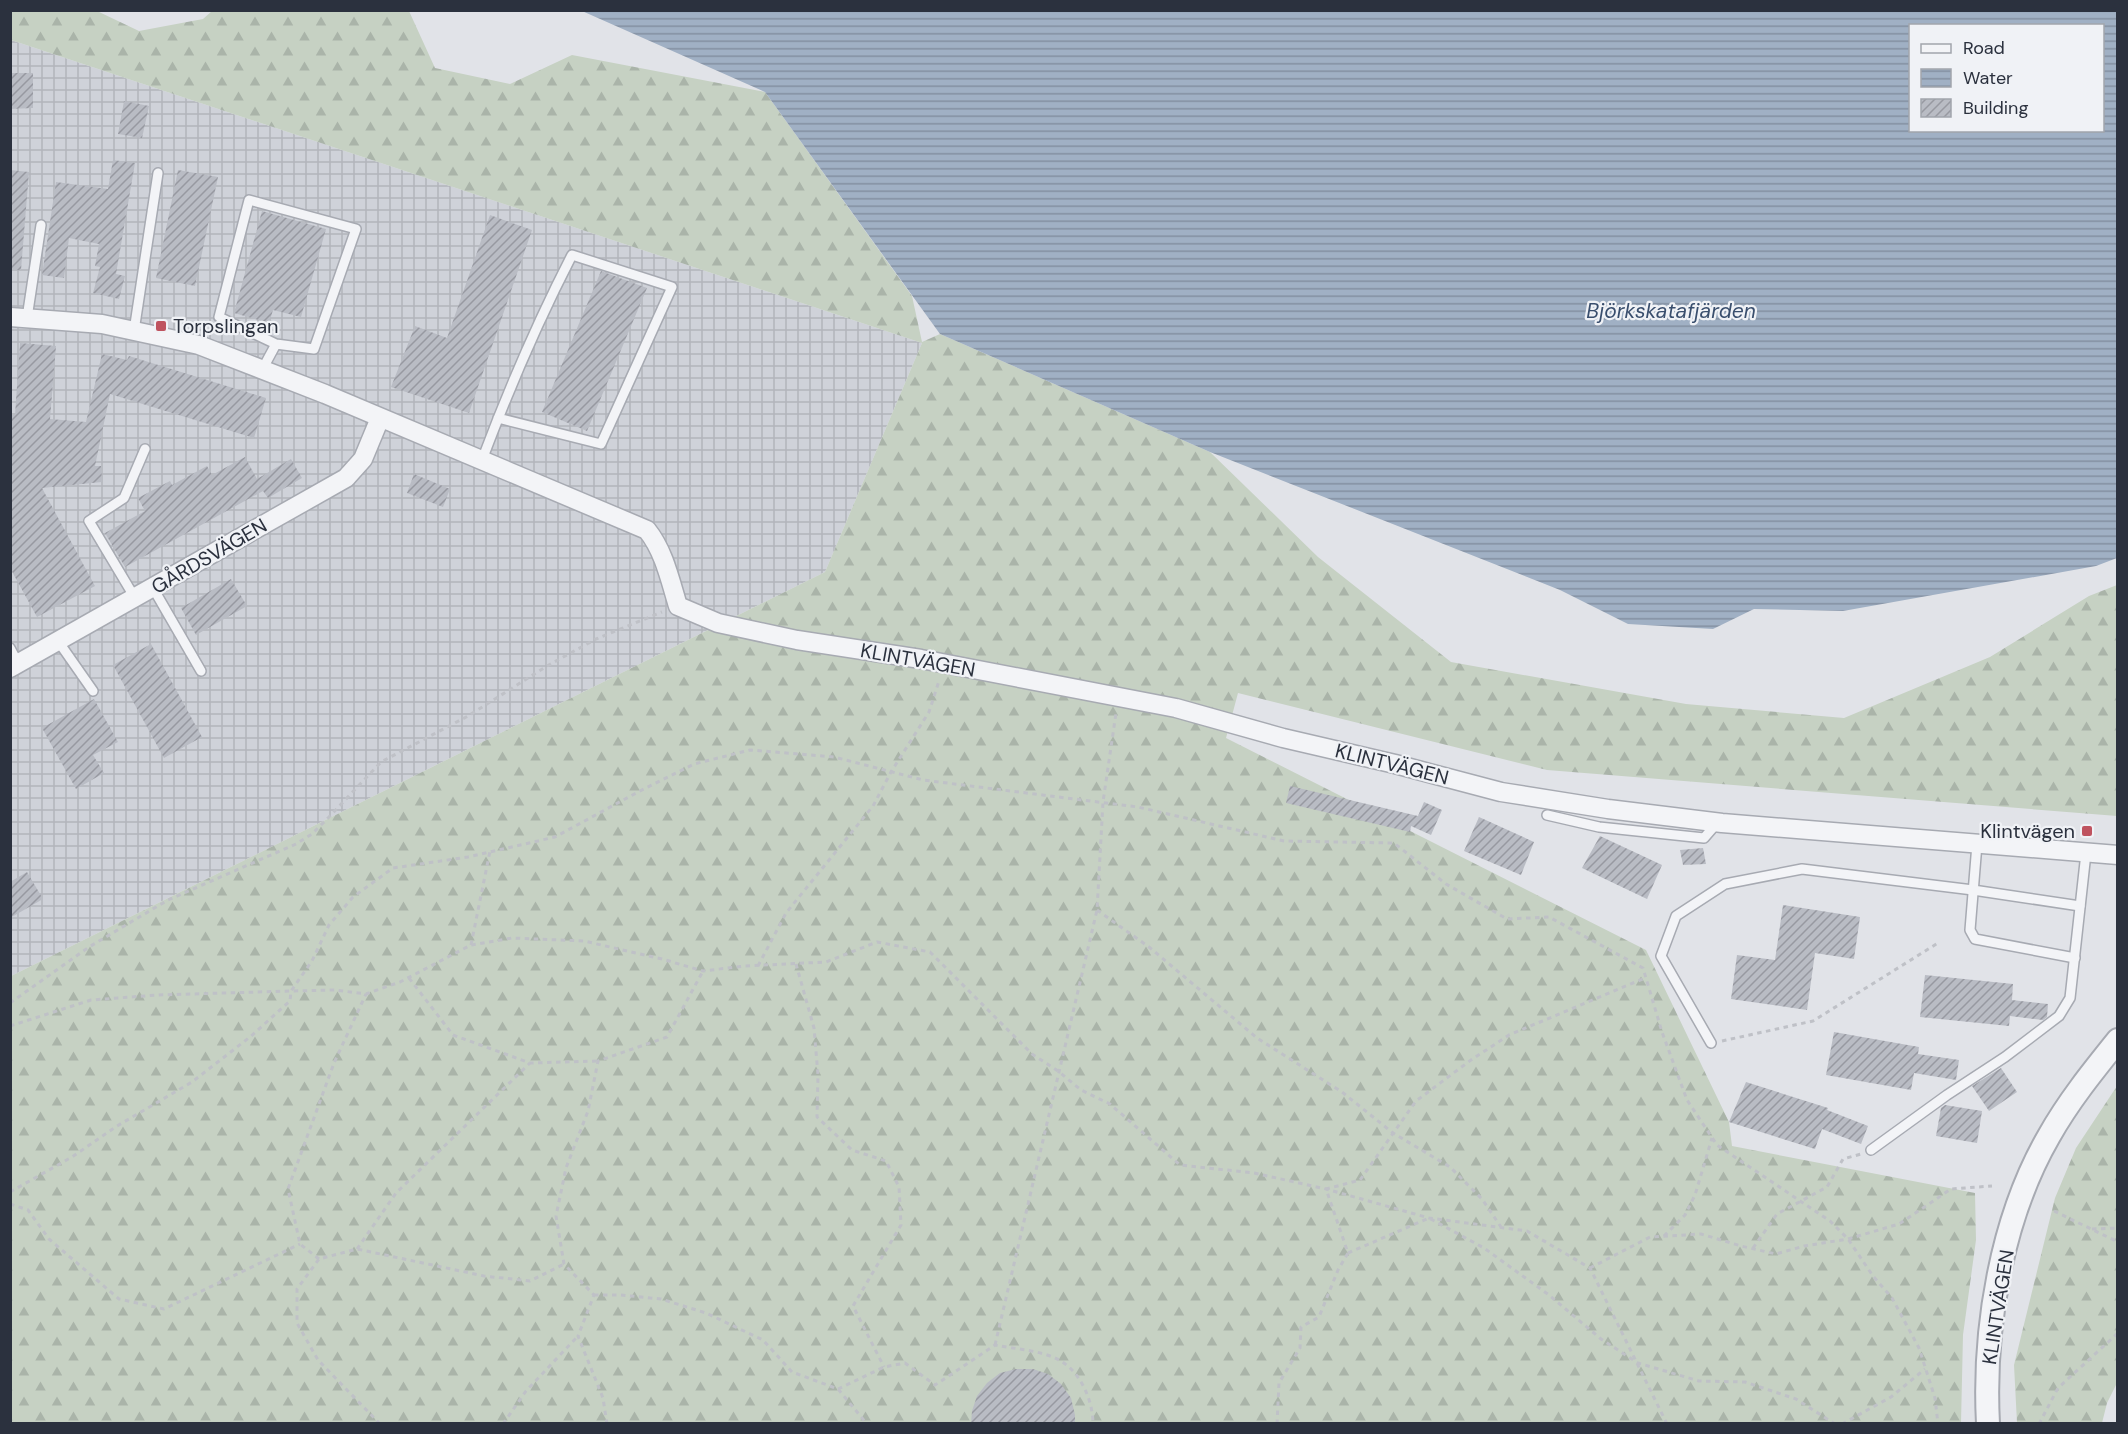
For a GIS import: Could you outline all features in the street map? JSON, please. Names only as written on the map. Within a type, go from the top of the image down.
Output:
[{"type":"street","points":[[19,318],[102,324],[199,345],[647,530],[662,554],[678,606]]},
{"type":"street","name":"GÅRDSVÄGEN","points":[[13,660],[58,641],[346,478],[363,459],[380,418]]},
{"type":"street","name":"KLINTVÄGEN","points":[[678,606],[718,623],[797,640],[944,664],[1176,708],[1283,738],[1502,792],[1717,823],[2118,855]]},
{"type":"street","name":"KLINTVÄGEN","points":[[1988,1424],[1986,1398],[1989,1337],[2001,1268],[2027,1179],[2049,1136],[2080,1088],[2118,1040]]},
{"type":"lane","points":[[134,331],[158,173]]},
{"type":"lane","points":[[249,200],[356,229],[314,349],[276,344],[219,317],[249,200]]},
{"type":"lane","points":[[19,318],[41,225]]},
{"type":"lane","points":[[482,460],[498,418],[572,255],[672,287],[601,444],[498,418]]},
{"type":"lane","points":[[262,370],[276,344]]},
{"type":"lane","points":[[135,598],[89,521],[124,498],[145,449]]},
{"type":"lane","points":[[153,588],[201,671]]},
{"type":"lane","points":[[58,641],[93,691]]},
{"type":"lane","points":[[1547,815],[1599,827],[1704,838],[1717,823]]},
{"type":"lane","points":[[1977,844],[1970,930],[1975,939],[2075,958]]},
{"type":"lane","points":[[1871,1150],[1947,1095],[2005,1057],[2059,1016],[2070,998],[2086,853]]},
{"type":"lane","points":[[1711,1044],[1661,956],[1676,916],[1725,884],[1802,869],[2080,906]]},
{"type":"path","points":[[10,1003],[89,947],[168,900],[296,844],[312,834],[381,762],[468,716],[547,666],[596,639],[678,606]]},
{"type":"path","points":[[758,966],[786,913],[873,806],[891,772],[929,712],[944,664]]},
{"type":"path","points":[[838,1389],[884,1367],[905,1363],[935,1385],[994,1345],[1097,910],[1103,802],[1118,697]]},
{"type":"path","points":[[10,1192],[72,1157],[117,1126],[192,1082],[250,1037],[290,1001],[291,991],[312,961],[329,925],[353,897],[393,868],[555,837],[694,764],[750,750],[834,757],[923,780],[1138,807],[1284,841],[1394,843],[1446,884],[1507,918],[1549,917],[1643,968],[1662,1032],[1687,1100],[1718,1145],[1830,1221],[1848,1239],[1873,1276],[1892,1298],[1919,1348],[1935,1398],[1938,1424]]},
{"type":"path","points":[[471,945],[490,851]]},
{"type":"path","points":[[1097,910],[1149,947],[1257,1038],[1342,1092],[1393,1133],[1450,1167],[1482,1199],[1502,1227]]},
{"type":"path","points":[[10,1026],[91,1000],[158,995],[334,990],[366,994],[409,978],[471,945],[513,938],[584,941],[704,971],[826,962],[877,942],[930,952],[1032,1054],[1081,1090],[1110,1104],[1180,1165],[1254,1173],[1326,1189],[1429,1218],[1527,1231],[1590,1268],[1668,1424]]},
{"type":"path","points":[[1711,1044],[1813,1021],[1938,943]]},
{"type":"path","points":[[796,964],[814,1028],[818,1075],[817,1117],[852,1150],[886,1161],[899,1187],[901,1225],[853,1306],[884,1367]]},
{"type":"path","points":[[409,978],[453,1035],[530,1063],[598,1061],[667,1037],[704,971]]},
{"type":"path","points":[[1326,1189],[1360,1180],[1416,1101],[1509,1035],[1646,978]]},
{"type":"path","points":[[319,1259],[300,1244],[288,1190],[334,1063],[366,994]]},
{"type":"path","points":[[598,1061],[588,1111],[566,1168],[555,1216],[564,1264],[594,1295],[661,1299],[706,1313],[763,1340],[792,1372],[838,1389],[867,1424]]},
{"type":"path","points":[[357,1249],[396,1193],[530,1063]]},
{"type":"path","points":[[1663,1236],[1685,1215],[1695,1195],[1712,1138]]},
{"type":"path","points":[[1752,1249],[1777,1214],[1827,1187],[1843,1159],[1871,1150]]},
{"type":"path","points":[[1590,1268],[1650,1237],[1663,1236],[1701,1234],[1776,1254],[1804,1246],[1848,1239],[1899,1224],[1951,1188],[1992,1186]]},
{"type":"path","points":[[1326,1189],[1348,1253]]},
{"type":"path","points":[[10,1204],[27,1210],[49,1239],[119,1299],[164,1309],[300,1244]]},
{"type":"path","points":[[2054,1211],[2118,1242]]},
{"type":"path","points":[[1277,1424],[1278,1383],[1300,1348],[1301,1327],[1319,1317],[1338,1270],[1348,1253],[1429,1218]]},
{"type":"path","points":[[1429,1218],[1484,1248],[1549,1295],[1601,1339],[1638,1363],[1700,1381],[1745,1382],[1796,1399],[1835,1424]]},
{"type":"path","points":[[2092,1229],[2118,1228]]},
{"type":"path","points":[[380,1424],[318,1360],[297,1323],[297,1289],[319,1259],[357,1249],[484,1276],[530,1281],[564,1264]]},
{"type":"path","points":[[504,1424],[526,1391],[578,1336],[594,1295]]},
{"type":"path","points":[[2039,1424],[2058,1388],[2118,1333]]},
{"type":"path","points":[[578,1336],[603,1398],[607,1424]]},
{"type":"path","points":[[994,1345],[1037,1353],[1059,1360],[1077,1376],[1081,1383],[1088,1397],[1093,1424]]},
{"type":"path","points":[[1842,1424],[1891,1397],[1926,1369]]},
{"type":"shaded area","points":[[11,40],[922,343],[825,572],[11,976]]},
{"type":"green space","points":[[11,11],[97,11],[139,31],[203,19],[212,11],[409,11],[435,68],[510,84],[572,55],[765,92],[912,296],[922,342],[940,334],[1210,452],[1318,557],[1451,662],[1686,704],[1844,718],[1990,657],[2089,596],[2117,585],[2117,816],[1547,770],[1238,693],[1226,738],[1646,950],[1729,1122],[1732,1146],[1975,1193],[1976,1240],[1963,1335],[1961,1423],[11,1423],[11,976],[825,572],[922,343],[11,40]]},
{"type":"green space","points":[[2117,1086],[2117,1383],[2107,1403],[2102,1423],[2017,1423],[2014,1365],[2055,1198],[2076,1148]]},
{"type":"water","name":"Björkskatafjärden","points":[[582,11],[2117,11],[2117,558],[2096,566],[1843,611],[1754,609],[1713,629],[1628,624],[1560,590],[1210,452],[940,334],[765,92]]},
{"type":"building","points":[[10,73],[33,73],[33,108],[10,109]]},
{"type":"building","points":[[124,101],[149,106],[142,138],[118,134]]},
{"type":"building","points":[[113,160],[135,163],[116,274],[125,276],[119,299],[93,293],[100,267],[95,266],[99,244],[69,238],[64,278],[42,275],[56,182],[108,189]]},
{"type":"building","points":[[10,170],[29,172],[21,270],[10,270]]},
{"type":"building","points":[[178,170],[218,177],[195,286],[156,278]]},
{"type":"building","points":[[262,211],[326,229],[301,317],[273,310],[269,323],[234,313]]},
{"type":"building","points":[[490,215],[532,230],[469,413],[391,387],[415,326],[447,338]]},
{"type":"building","points":[[601,271],[647,288],[587,431],[542,412]]},
{"type":"building","points":[[20,343],[56,346],[50,419],[86,422],[102,354],[127,360],[129,356],[266,398],[254,438],[110,394],[95,466],[101,466],[102,482],[42,488],[95,586],[37,617],[10,568],[10,415],[15,415]]},
{"type":"building","points":[[245,457],[257,479],[291,459],[302,478],[268,498],[263,491],[125,567],[105,533],[145,511],[138,498],[170,481],[172,485],[207,466],[212,475]]},
{"type":"building","points":[[414,474],[450,489],[443,507],[407,493]]},
{"type":"building","points":[[231,579],[247,606],[196,635],[181,608]]},
{"type":"building","points":[[151,644],[202,737],[164,758],[113,665]]},
{"type":"building","points":[[94,699],[118,742],[93,755],[104,773],[76,789],[42,728]]},
{"type":"building","points":[[1290,786],[1418,816],[1424,802],[1442,810],[1431,835],[1411,826],[1410,832],[1286,803]]},
{"type":"building","points":[[1479,817],[1534,842],[1521,875],[1464,851]]},
{"type":"building","points":[[1600,836],[1662,865],[1647,899],[1582,868]]},
{"type":"building","points":[[1703,848],[1706,864],[1683,865],[1680,850]]},
{"type":"building","points":[[27,872],[43,899],[10,918],[10,882]]},
{"type":"building","points":[[1783,905],[1860,917],[1854,959],[1815,953],[1807,1010],[1731,999],[1737,955],[1775,960]]},
{"type":"building","points":[[1925,975],[2013,984],[2012,1000],[2048,1004],[2047,1017],[2043,1020],[2010,1016],[2009,1026],[1920,1017]]},
{"type":"building","points":[[1834,1032],[1919,1047],[1918,1054],[1959,1060],[1956,1080],[1914,1073],[1911,1090],[1826,1075]]},
{"type":"building","points":[[2001,1068],[2017,1092],[1989,1111],[1972,1086]]},
{"type":"building","points":[[1746,1082],[1828,1108],[1827,1110],[1868,1126],[1861,1144],[1822,1129],[1815,1149],[1729,1122]]},
{"type":"building","points":[[1945,1105],[1982,1111],[1977,1143],[1936,1136],[1941,1108]]},
{"type":"building","points":[[1016,1369],[1033,1369],[1048,1374],[1061,1384],[1071,1398],[1075,1424],[971,1424],[977,1396],[987,1383],[1000,1373]]},
{"type":"place","name":"Torpslingan","points":[[161,326]]},
{"type":"place","name":"Klintvägen","points":[[2087,831]]}]
